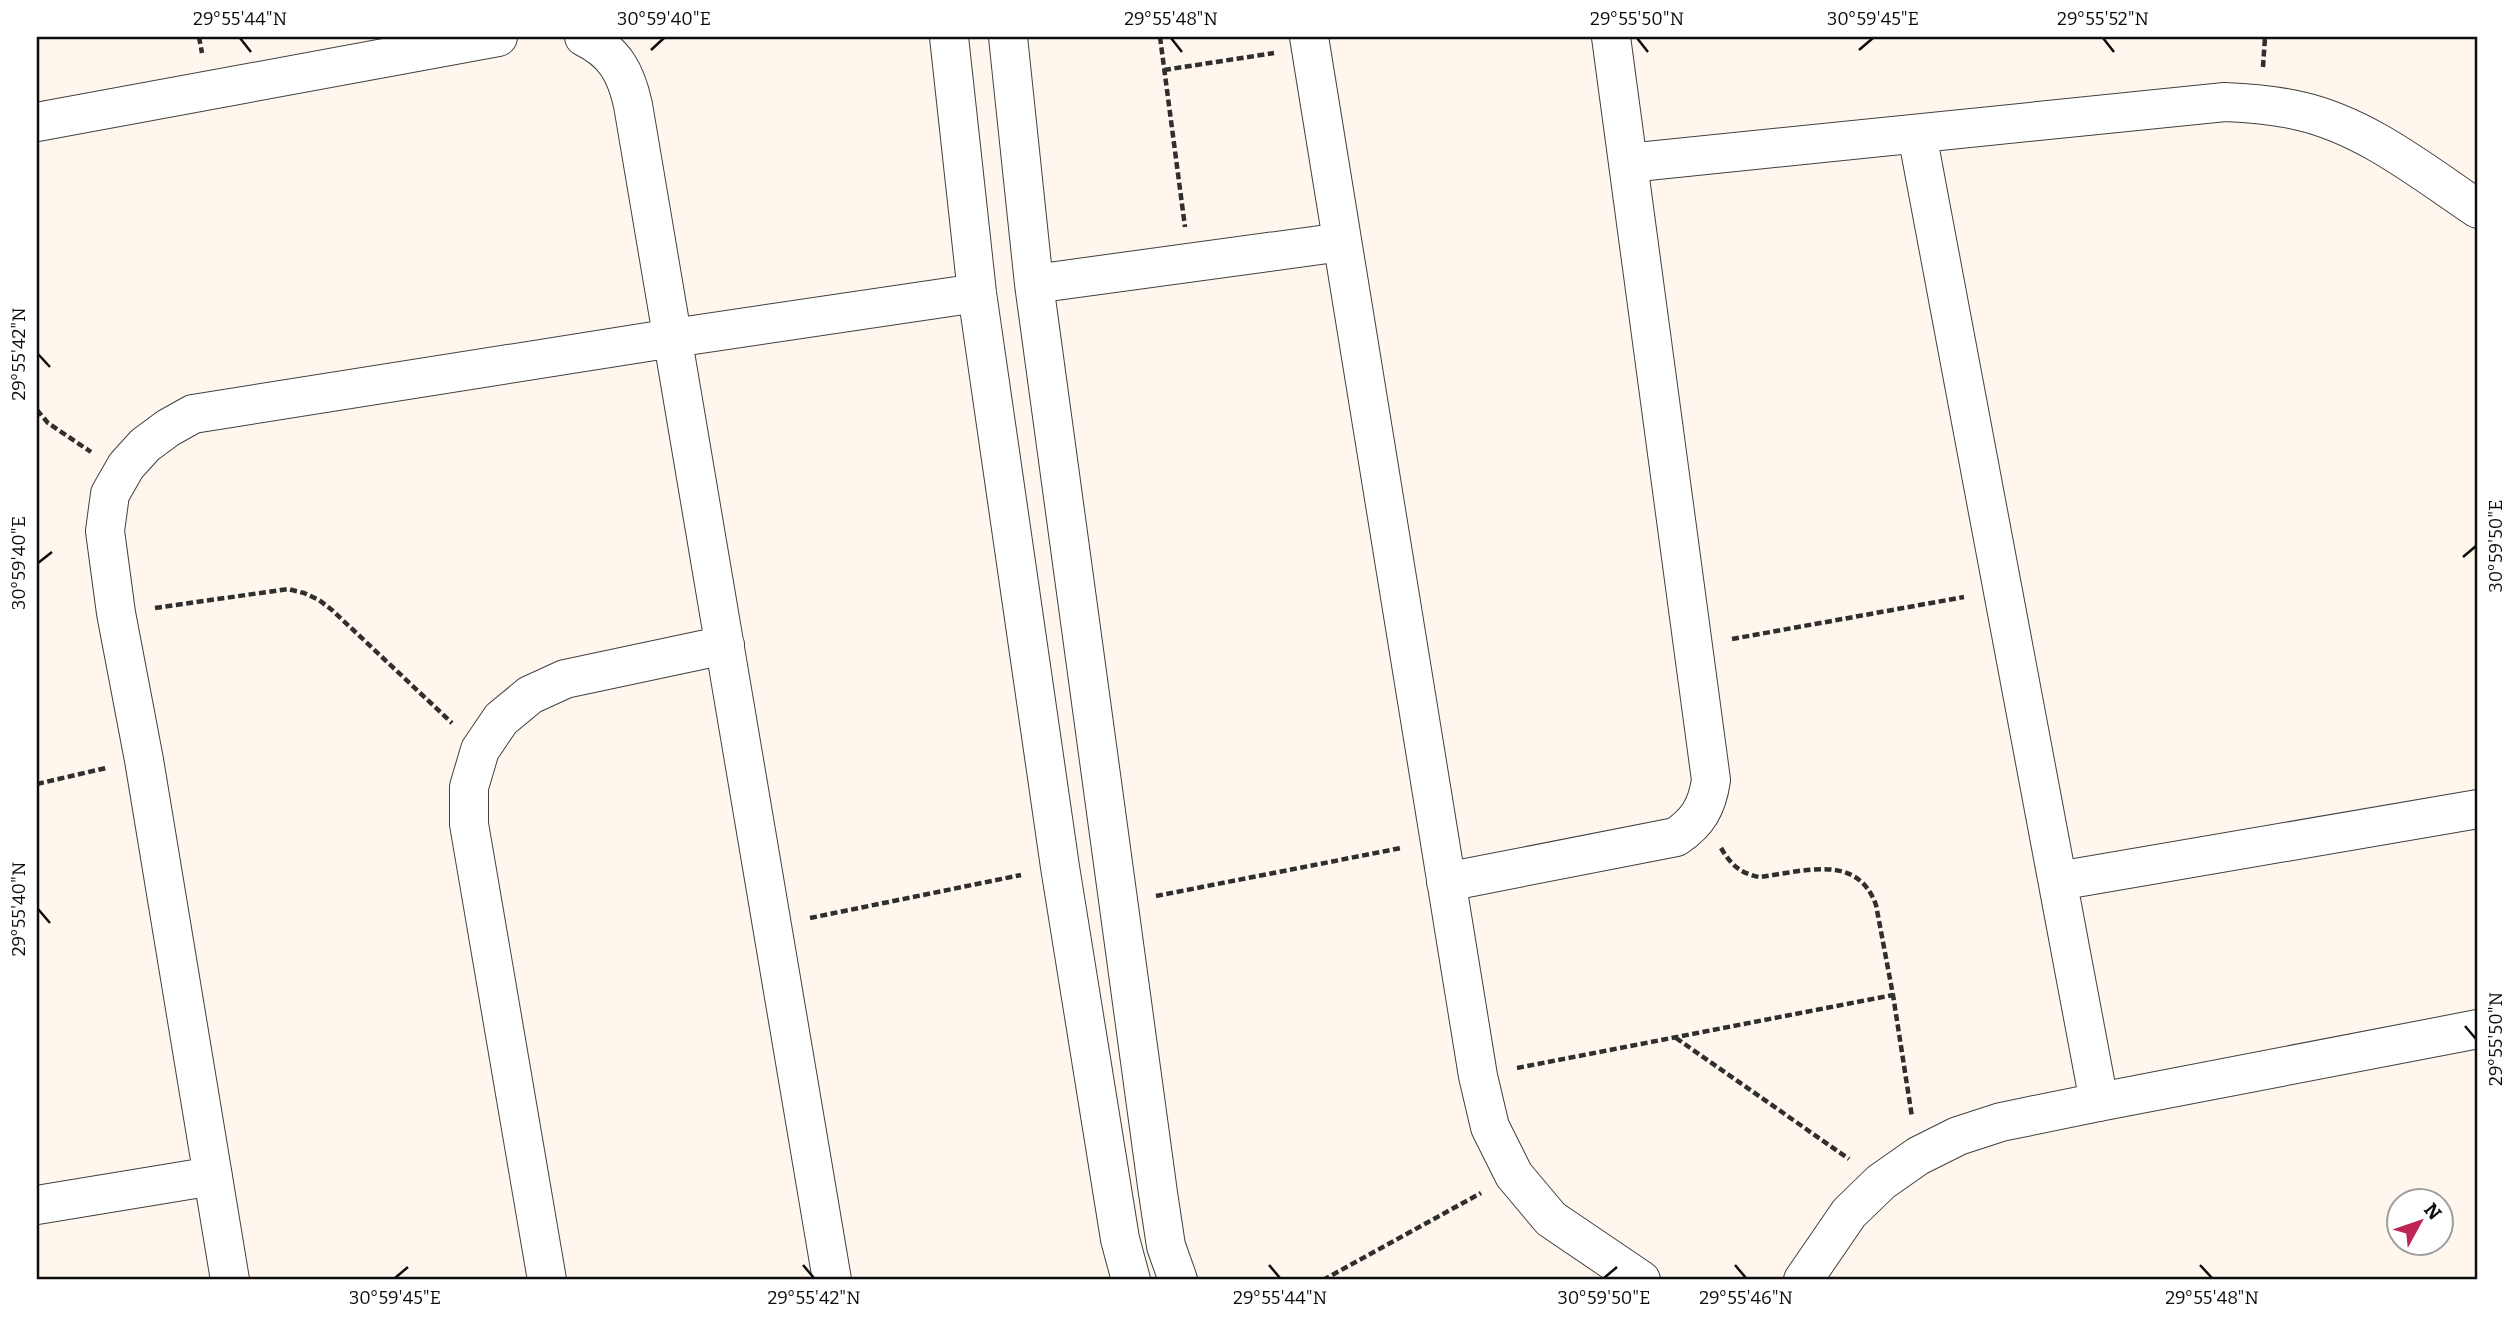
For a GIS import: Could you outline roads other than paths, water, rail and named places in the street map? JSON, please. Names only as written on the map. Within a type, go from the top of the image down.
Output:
[{"type":"street","points":[[37,122],[498,37]]},
{"type":"street","points":[[584,37],[598,44],[615,60],[628,81],[832,1280]]},
{"type":"street","points":[[949,37],[977,293],[1060,867],[1120,1239],[1131,1280]]},
{"type":"street","points":[[1008,37],[1034,284],[1166,1246],[1178,1280]]},
{"type":"street","points":[[1447,882],[1676,837],[1702,814],[1708,798],[1711,780],[1611,37]]},
{"type":"street","points":[[1310,42],[1478,1076],[1490,1127],[1514,1175],[1551,1219],[1641,1280]]},
{"type":"street","points":[[1628,163],[2225,102],[2302,111],[2343,125],[2382,144],[2478,209]]},
{"type":"street","points":[[1917,134],[2099,1102]]},
{"type":"street","points":[[1034,284],[1342,242]]},
{"type":"street","points":[[230,1280],[144,760],[116,613],[105,531],[110,494],[126,466],[145,445],[193,414],[977,293]]},
{"type":"street","points":[[547,1280],[469,824],[469,787],[480,750],[501,719],[530,695],[565,679],[725,645]]},
{"type":"street","points":[[2058,881],[2478,809]]},
{"type":"street","points":[[1803,1280],[1849,1213],[1881,1182],[1918,1156],[1958,1136],[2001,1122],[2478,1029]]},
{"type":"street","points":[[37,1205],[213,1175]]}]
